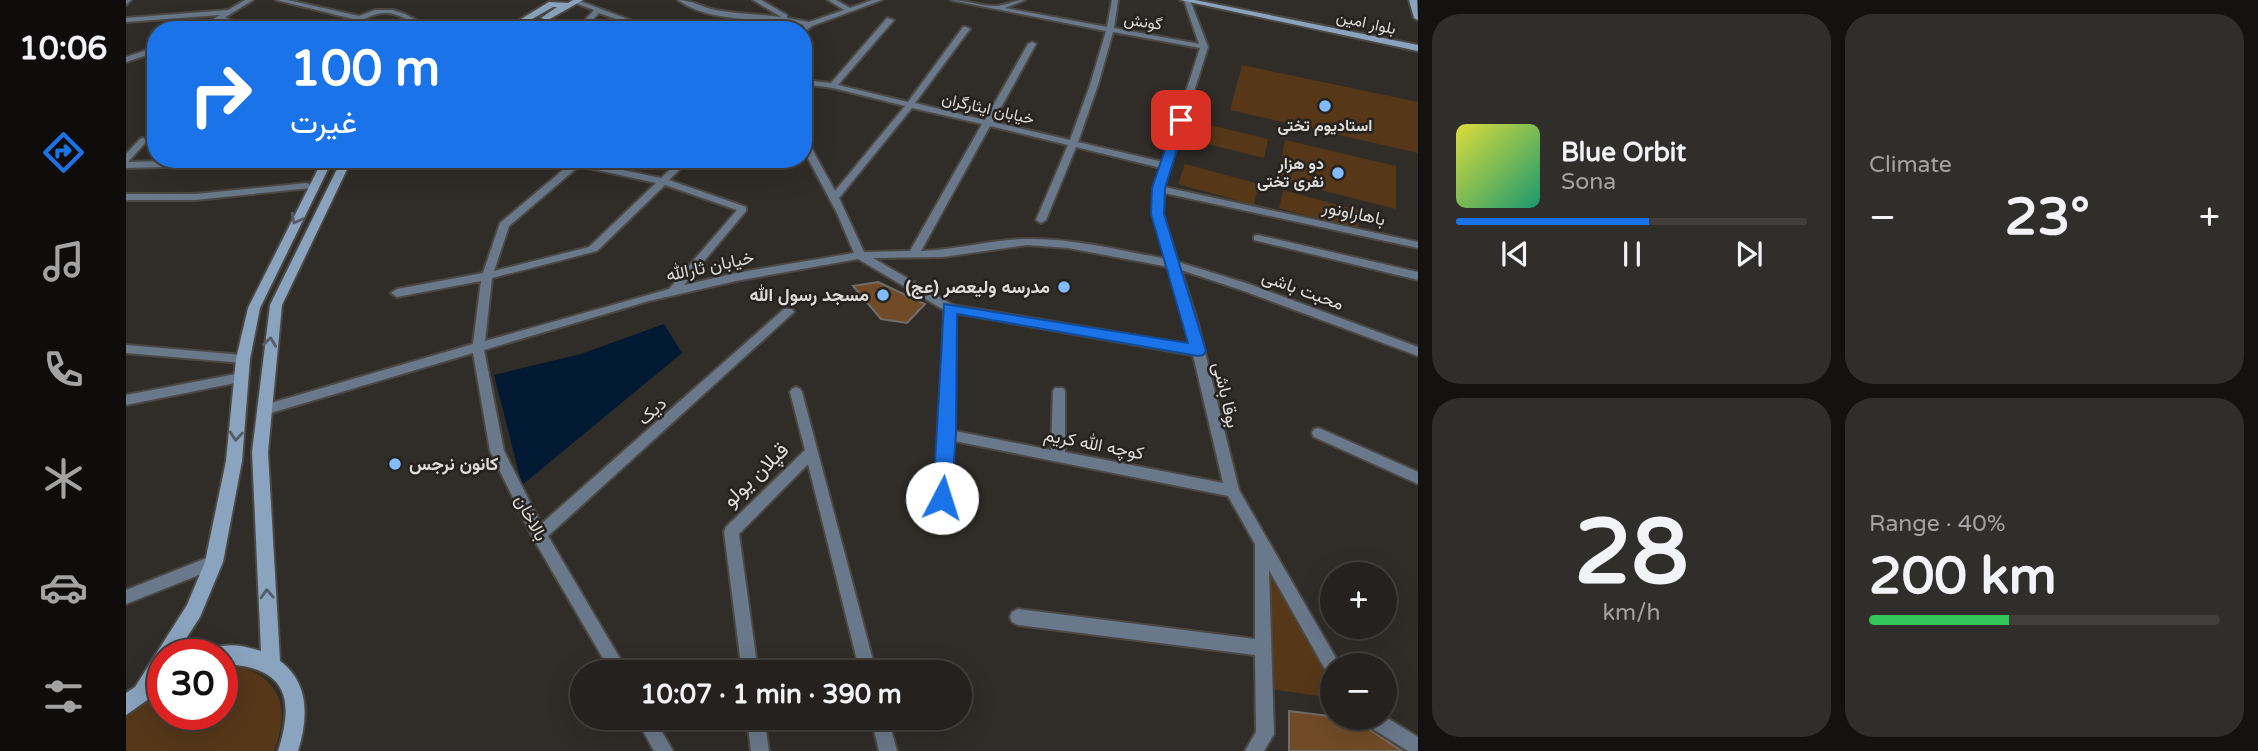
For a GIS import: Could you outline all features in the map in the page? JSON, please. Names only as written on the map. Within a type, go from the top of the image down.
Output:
[{"type":"main road","name":"بلوار امین","points":[[1186,0],[1418,48]]},
{"type":"main road","points":[[1413,0],[1418,18]]},
{"type":"main road","points":[[540,21],[578,1]]},
{"type":"main road","points":[[521,21],[552,2],[565,6]]},
{"type":"main road","points":[[176,639],[194,611],[214,562],[234,461],[243,359],[254,308],[324,168]]},
{"type":"main road","points":[[271,662],[260,453],[276,305],[343,168]]},
{"type":"main road","points":[[238,654],[271,662],[289,681],[296,709],[290,749]]},
{"type":"main road","points":[[142,690],[147,682]]},
{"type":"main road","points":[[126,705],[147,687]]},
{"type":"street","points":[[214,21],[250,0]]},
{"type":"street","points":[[279,0],[358,18]]},
{"type":"street","points":[[355,21],[395,0]]},
{"type":"street","points":[[681,0],[700,9],[791,19]]},
{"type":"street","points":[[756,0],[795,21]]},
{"type":"street","points":[[831,0],[848,9]]},
{"type":"street","points":[[812,24],[878,0]]},
{"type":"street","name":"گونش","points":[[954,0],[1204,47]]},
{"type":"street","points":[[993,9],[1022,0]]},
{"type":"street","points":[[1041,220],[1073,142],[1110,31],[1115,0]]},
{"type":"street","points":[[1186,0],[1204,47]]},
{"type":"street","points":[[578,1],[630,21]]},
{"type":"street","points":[[377,9],[395,11],[414,21]]},
{"type":"street","points":[[588,21],[599,9]]},
{"type":"street","points":[[126,20],[230,12]]},
{"type":"street","points":[[833,86],[890,20]]},
{"type":"street","points":[[834,198],[910,106],[966,29]]},
{"type":"street","points":[[914,254],[1032,44]]},
{"type":"street","name":"بوقا باشی","points":[[1204,47],[1159,188],[1158,214],[1198,351],[1232,491],[1325,653]]},
{"type":"street","points":[[126,60],[147,52]]},
{"type":"street","name":"خیابان ایثارگران","points":[[812,83],[1073,142],[1166,166]]},
{"type":"street","points":[[126,160],[144,141]]},
{"type":"street","points":[[812,157],[860,255],[950,308],[1198,351]]},
{"type":"street","points":[[126,160],[147,161]]},
{"type":"street","name":"بالاخان","points":[[572,168],[504,225],[487,276],[478,350],[496,451],[539,535],[613,660]]},
{"type":"street","points":[[608,168],[665,182],[743,209],[672,292]]},
{"type":"street","points":[[397,293],[487,276],[593,249],[678,168]]},
{"type":"street","points":[[126,197],[195,198],[307,186]]},
{"type":"street","name":"باهاراونور","points":[[1159,188],[1418,244]]},
{"type":"street","points":[[1258,238],[1418,276]]},
{"type":"street","name":"خیابان ثارالله","points":[[264,410],[672,292],[860,255],[943,254],[1027,242],[1068,245],[1174,264]]},
{"type":"street","name":"محبت باشی","points":[[1174,264],[1245,287],[1418,352]]},
{"type":"street","points":[[942,498],[948,435],[950,308]]},
{"type":"street","name":"دیک","points":[[539,535],[788,312]]},
{"type":"street","points":[[126,349],[243,359]]},
{"type":"street","points":[[126,400],[241,378]]},
{"type":"street","points":[[1058,456],[1059,391]]},
{"type":"street","points":[[796,392],[812,452]]},
{"type":"street","points":[[1319,433],[1418,478]]},
{"type":"street","name":"کوچه الله کریم","points":[[948,435],[1232,491]]},
{"type":"street","name":"قپلان یولو","points":[[748,660],[731,532],[812,452]]},
{"type":"street","name":"قپلان یولو","points":[[812,452],[865,660]]},
{"type":"street","points":[[1254,751],[1265,734],[1261,648],[1261,545]]},
{"type":"street","points":[[126,597],[214,562]]},
{"type":"street","points":[[1018,617],[1261,648]]},
{"type":"street","points":[[652,730],[664,751]]},
{"type":"street","points":[[757,730],[760,751]]},
{"type":"street","points":[[883,730],[888,751]]},
{"type":"street","points":[[1390,730],[1418,747]]},
{"type":"lane","points":[[219,18],[230,21]]},
{"type":"shaded area","name":"استادیوم تختی","points":[[1242,65],[1418,102],[1418,153],[1230,110]]},
{"type":"shaded area","points":[[1197,122],[1268,139],[1264,158],[1191,140]]},
{"type":"shaded area","name":"دو هزار نفری تختی","points":[[1285,140],[1396,166],[1396,209],[1278,179]]},
{"type":"shaded area","points":[[1185,164],[1259,184],[1254,205],[1178,184]]},
{"type":"shaded area","points":[[1283,190],[1360,211],[1358,230],[1279,208]]},
{"type":"shaded area","points":[[1268,563],[1320,653],[1320,696],[1271,689]]},
{"type":"shaded area","points":[[238,665],[253,671],[273,688],[281,709],[281,722],[274,751],[126,751],[126,715],[147,699],[147,730],[238,730]]},
{"type":"water","points":[[664,324],[682,353],[522,485],[494,375],[581,354]]},
{"type":"building","name":"مسجد رسول الله","points":[[878,282],[925,304],[907,323],[881,319],[853,286]]},
{"type":"building","points":[[1289,711],[1320,715],[1320,730],[1370,730],[1402,751],[1289,751]]},
{"type":"place","name":"استادیوم تختی","points":[[1325,106]]},
{"type":"place","name":"دو هزار نفری تختی","points":[[1338,173]]},
{"type":"place","name":"مدرسه ولیعصر (عج)","points":[[1064,287]]},
{"type":"place","name":"مسجد رسول الله","points":[[883,295]]},
{"type":"place","name":"کانون نرجس","points":[[395,464]]},
{"type":"route","points":[[942,498],[948,435],[950,308],[1198,351],[1158,214],[1159,188],[1181,120]]}]
